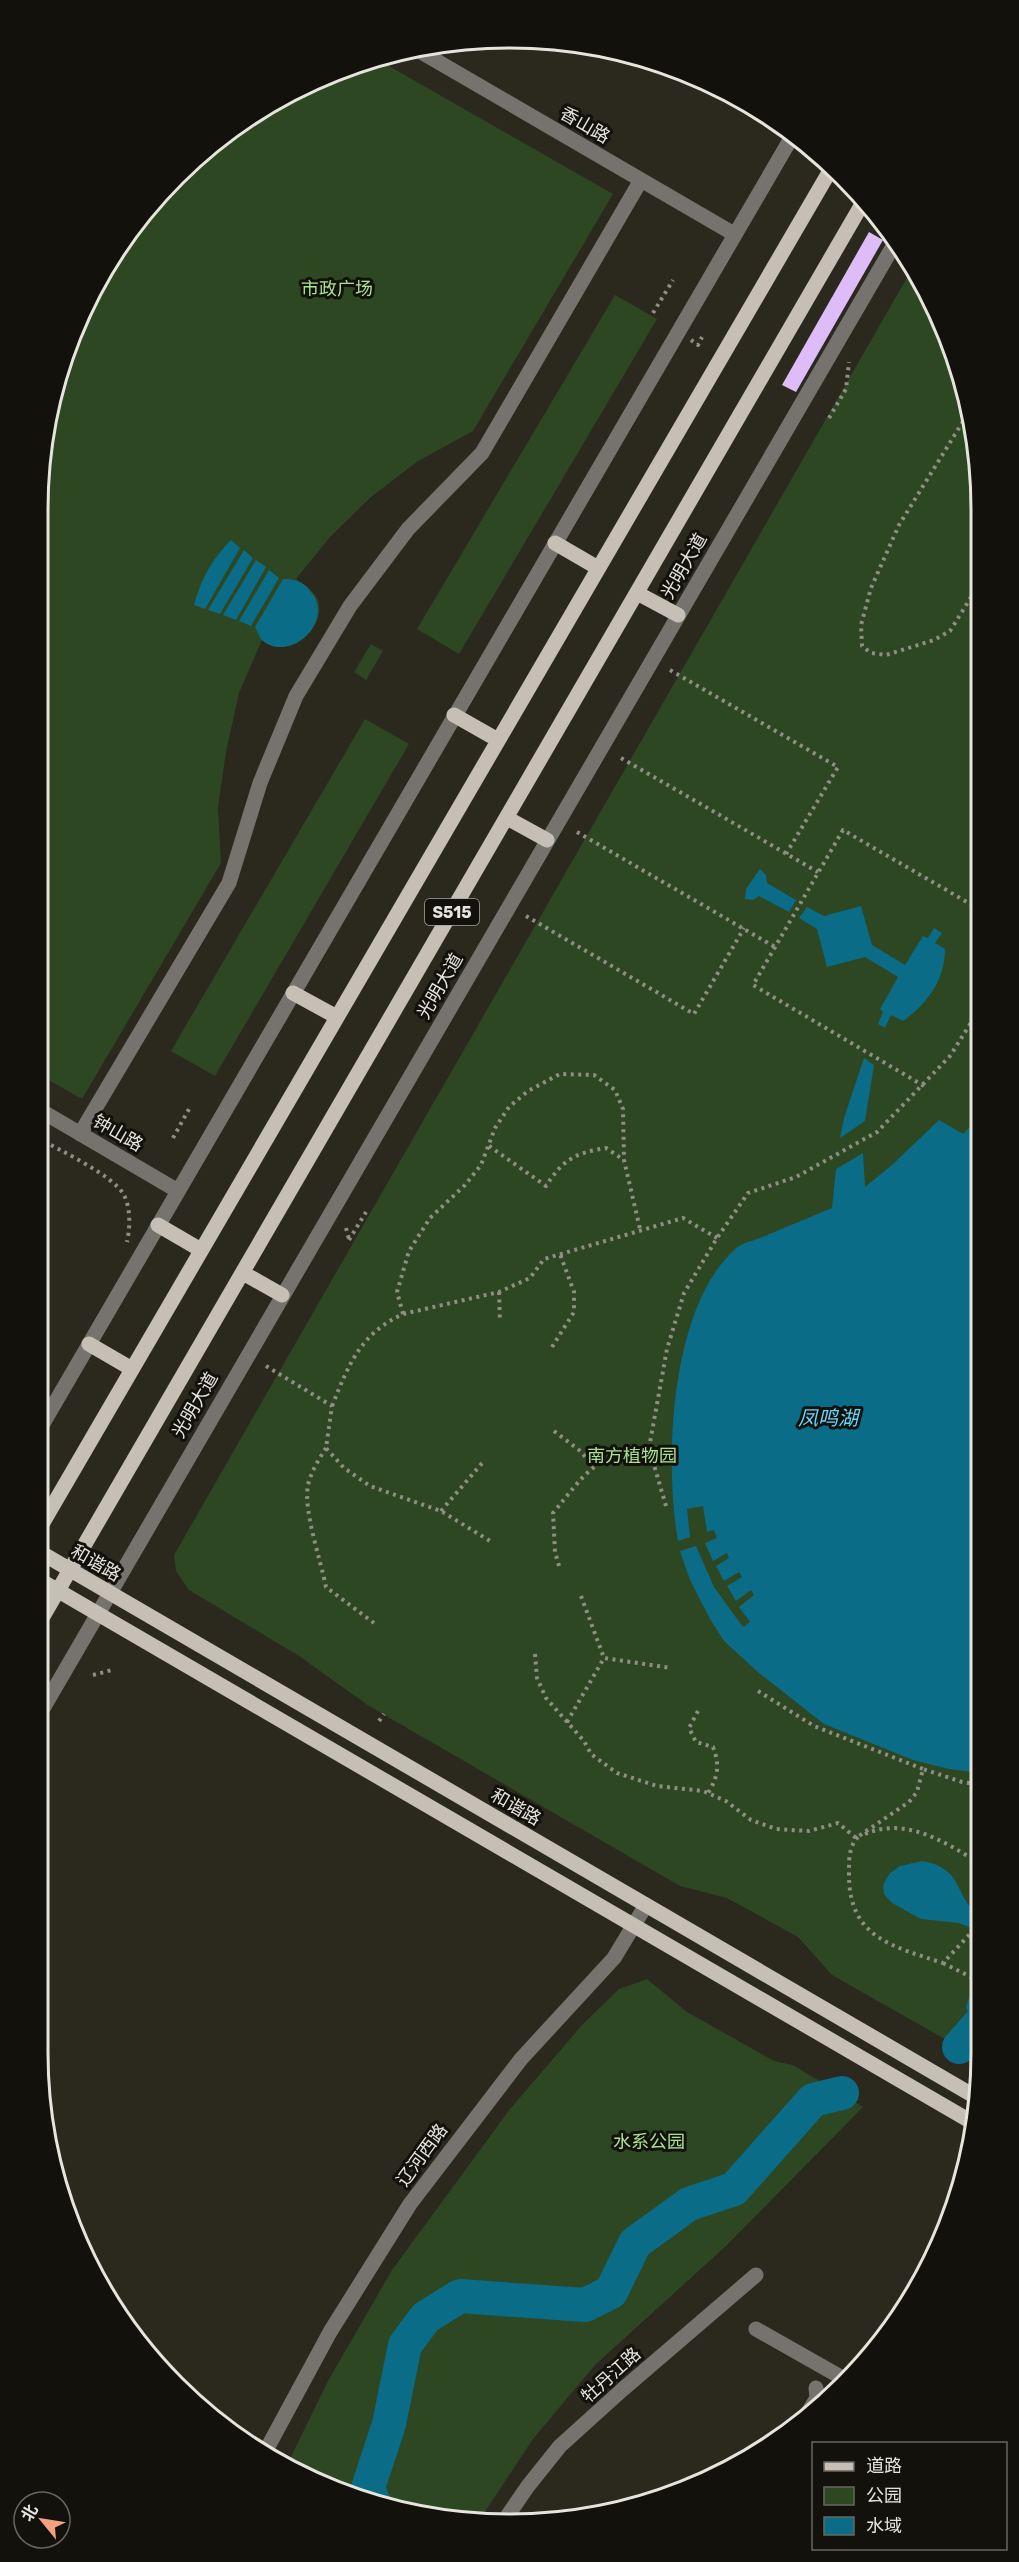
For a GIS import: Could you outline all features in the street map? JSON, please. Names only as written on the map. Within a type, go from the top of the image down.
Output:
[{"type":"main road","name":"S515","points":[[48,1514],[827,175]]},
{"type":"main road","name":"光明大道","points":[[48,1608],[859,209]]},
{"type":"main road","points":[[555,543],[598,568]]},
{"type":"main road","points":[[637,593],[678,615]]},
{"type":"main road","points":[[454,715],[498,740]]},
{"type":"main road","points":[[507,818],[547,840]]},
{"type":"main road","points":[[293,993],[337,1017]]},
{"type":"main road","points":[[158,1225],[201,1250]]},
{"type":"main road","points":[[243,1273],[282,1295]]},
{"type":"main road","points":[[88,1344],[132,1369]]},
{"type":"main road","name":"和谐路","points":[[48,1557],[969,2093]]},
{"type":"main road","points":[[48,1584],[966,2119]]},
{"type":"street","name":"香山路","points":[[427,56],[734,234]]},
{"type":"street","points":[[48,1414],[789,142]]},
{"type":"street","points":[[80,1134],[229,883],[260,783],[296,696],[350,606],[408,529],[482,453],[641,180]]},
{"type":"street","name":"光明大道","points":[[48,1699],[891,250]]},
{"type":"street","name":"钟山路","points":[[48,1115],[178,1191]]},
{"type":"street","name":"辽河西路","points":[[269,2446],[330,2332],[384,2242],[416,2196],[521,2059],[614,1958],[646,1905]]},
{"type":"street","name":"牡丹江路","points":[[509,2514],[560,2446],[756,2275]]},
{"type":"street","points":[[756,2329],[839,2376]]},
{"type":"street","points":[[816,2388],[817,2396]]},
{"type":"path","points":[[654,313],[673,280]]},
{"type":"path","points":[[829,418],[846,389],[849,362]]},
{"type":"path","points":[[963,423],[899,525],[871,588],[861,625],[862,646],[870,653],[886,655],[934,640],[950,631],[971,597]]},
{"type":"path","points":[[670,670],[838,767],[786,854]]},
{"type":"path","points":[[621,758],[818,872]]},
{"type":"path","points":[[924,1086],[753,985],[843,830],[971,904]]},
{"type":"path","points":[[577,832],[775,947]]},
{"type":"path","points":[[526,916],[694,1014],[744,928]]},
{"type":"path","points":[[666,1506],[649,1448],[667,1349],[684,1293],[717,1238],[748,1193],[796,1177],[877,1132],[924,1086],[950,1056],[971,1023]]},
{"type":"path","points":[[403,1314],[397,1292],[409,1251],[430,1218],[465,1185],[481,1165],[495,1128],[509,1107],[528,1091],[560,1074],[594,1075],[615,1090],[623,1110],[624,1160],[640,1229]]},
{"type":"path","points":[[173,1138],[189,1109]]},
{"type":"path","points":[[48,1144],[104,1176],[124,1195],[130,1218],[128,1240],[122,1251]]},
{"type":"path","points":[[489,1146],[546,1186],[557,1168],[580,1153],[606,1148],[624,1160]]},
{"type":"path","points":[[346,1228],[349,1240],[366,1212]]},
{"type":"path","points":[[374,1623],[326,1587],[310,1520],[307,1487],[317,1462],[326,1448],[332,1406],[351,1359],[367,1338],[389,1320],[403,1314],[499,1292],[530,1278],[544,1259],[640,1229],[683,1218],[717,1238]]},
{"type":"path","points":[[552,1347],[574,1312],[574,1292],[560,1254]]},
{"type":"path","points":[[499,1292],[500,1322]]},
{"type":"path","points":[[266,1366],[332,1406]]},
{"type":"path","points":[[554,1431],[579,1450],[593,1465]]},
{"type":"path","points":[[326,1448],[344,1468],[370,1486],[441,1511],[490,1541]]},
{"type":"path","points":[[559,1566],[555,1552],[553,1513],[593,1465],[622,1452],[649,1448]]},
{"type":"path","points":[[441,1511],[483,1462]]},
{"type":"path","points":[[581,1596],[604,1658]]},
{"type":"path","points":[[535,1654],[537,1678],[546,1698],[584,1741],[591,1754],[617,1773],[657,1786],[708,1793],[726,1801],[751,1820],[776,1829],[809,1831],[838,1823],[856,1838]]},
{"type":"path","points":[[604,1658],[671,1668]]},
{"type":"path","points":[[567,1722],[604,1658]]},
{"type":"path","points":[[93,1675],[112,1670]]},
{"type":"path","points":[[758,1690],[814,1726],[923,1769],[971,1783]]},
{"type":"path","points":[[698,1712],[689,1728],[696,1742],[713,1747],[718,1760],[717,1778],[708,1793]]},
{"type":"path","points":[[379,1720],[384,1714]]},
{"type":"path","points":[[923,1769],[917,1792],[909,1802],[856,1838],[850,1850],[848,1881],[854,1906],[868,1930],[890,1946],[943,1963],[971,1977]]},
{"type":"path","points":[[856,1838],[873,1830],[896,1827],[914,1830],[939,1840],[971,1858]]},
{"type":"path","points":[[943,1963],[971,1932]]},
{"type":"green space","name":"市政广场","points":[[387,65],[613,194],[473,431],[418,461],[371,497],[330,537],[296,579],[315,595],[319,613],[309,634],[296,644],[282,646],[262,640],[239,693],[226,752],[218,807],[221,863],[82,1099],[48,1080],[49,479],[57,419],[72,361],[96,305],[126,253],[143,229],[183,183],[229,143],[279,110],[333,83]]},
{"type":"green space","name":"南方植物园","points":[[908,277],[923,305],[947,361],[962,419],[970,479],[971,2054],[832,1975],[798,1937],[727,1898],[680,1886],[369,1706],[299,1656],[189,1590],[176,1571],[174,1555]]},
{"type":"green space","points":[[615,295],[657,319],[459,654],[417,629]]},
{"type":"green space","points":[[371,644],[383,651],[366,680],[354,672]]},
{"type":"green space","points":[[365,719],[409,744],[215,1076],[171,1051]]},
{"type":"green space","name":"水系公园","points":[[647,1979],[687,2012],[774,2061],[793,2065],[863,2107],[726,2246],[595,2365],[533,2439],[484,2513],[419,2505],[361,2490],[290,2458],[328,2381],[392,2270],[510,2109],[582,2025],[619,1989]]},
{"type":"water","points":[[231,540],[240,548],[205,609],[194,605],[208,570]]},
{"type":"water","points":[[244,550],[253,558],[220,614],[208,610]]},
{"type":"water","points":[[256,560],[266,567],[236,620],[223,615]]},
{"type":"water","points":[[269,570],[279,578],[251,626],[239,621]]},
{"type":"water","points":[[283,579],[298,581],[308,588],[317,604],[318,616],[306,636],[284,647],[273,646],[262,640],[255,627]]},
{"type":"water","points":[[760,869],[766,875],[767,883],[796,900],[789,912],[759,896],[753,900],[745,899],[746,889]]},
{"type":"water","points":[[861,906],[872,945],[905,965],[923,936],[928,938],[934,928],[942,933],[935,943],[945,949],[944,960],[942,971],[933,990],[920,1007],[903,1021],[891,1015],[885,1028],[878,1024],[883,1012],[880,1009],[898,977],[865,957],[827,967],[817,929],[799,918],[807,907],[824,916]]},
{"type":"water","points":[[864,1058],[874,1065],[865,1121],[840,1138],[844,1118]]},
{"type":"water","name":"凤鸣湖","points":[[939,1120],[963,1134],[971,1126],[971,1772],[913,1760],[824,1724],[759,1673],[724,1641],[690,1580],[680,1551],[696,1546],[714,1587],[743,1627],[750,1622],[739,1607],[754,1595],[751,1590],[736,1601],[727,1586],[742,1577],[739,1572],[724,1581],[716,1566],[729,1558],[727,1553],[713,1561],[705,1543],[717,1538],[714,1530],[707,1532],[703,1506],[687,1509],[690,1537],[678,1541],[672,1470],[677,1387],[685,1346],[697,1308],[713,1275],[735,1249],[832,1208],[836,1169],[863,1153],[865,1187],[892,1165]]},
{"type":"water","points":[[922,1861],[945,1870],[957,1884],[971,1908],[971,1928],[959,1923],[921,1919],[892,1903],[884,1894],[883,1885],[890,1873],[900,1866]]},
{"type":"water","points":[[971,1992],[971,2017],[966,2007]]},
{"type":"building","points":[[869,232],[883,240],[796,392],[782,385]]},
{"type":"waterway","points":[[959,2047],[971,2033]]},
{"type":"waterway","points":[[370,2492],[368,2488],[389,2424],[405,2345],[426,2317],[460,2296],[585,2305],[611,2292],[635,2243],[689,2204],[734,2189],[813,2100],[842,2093]]}]
